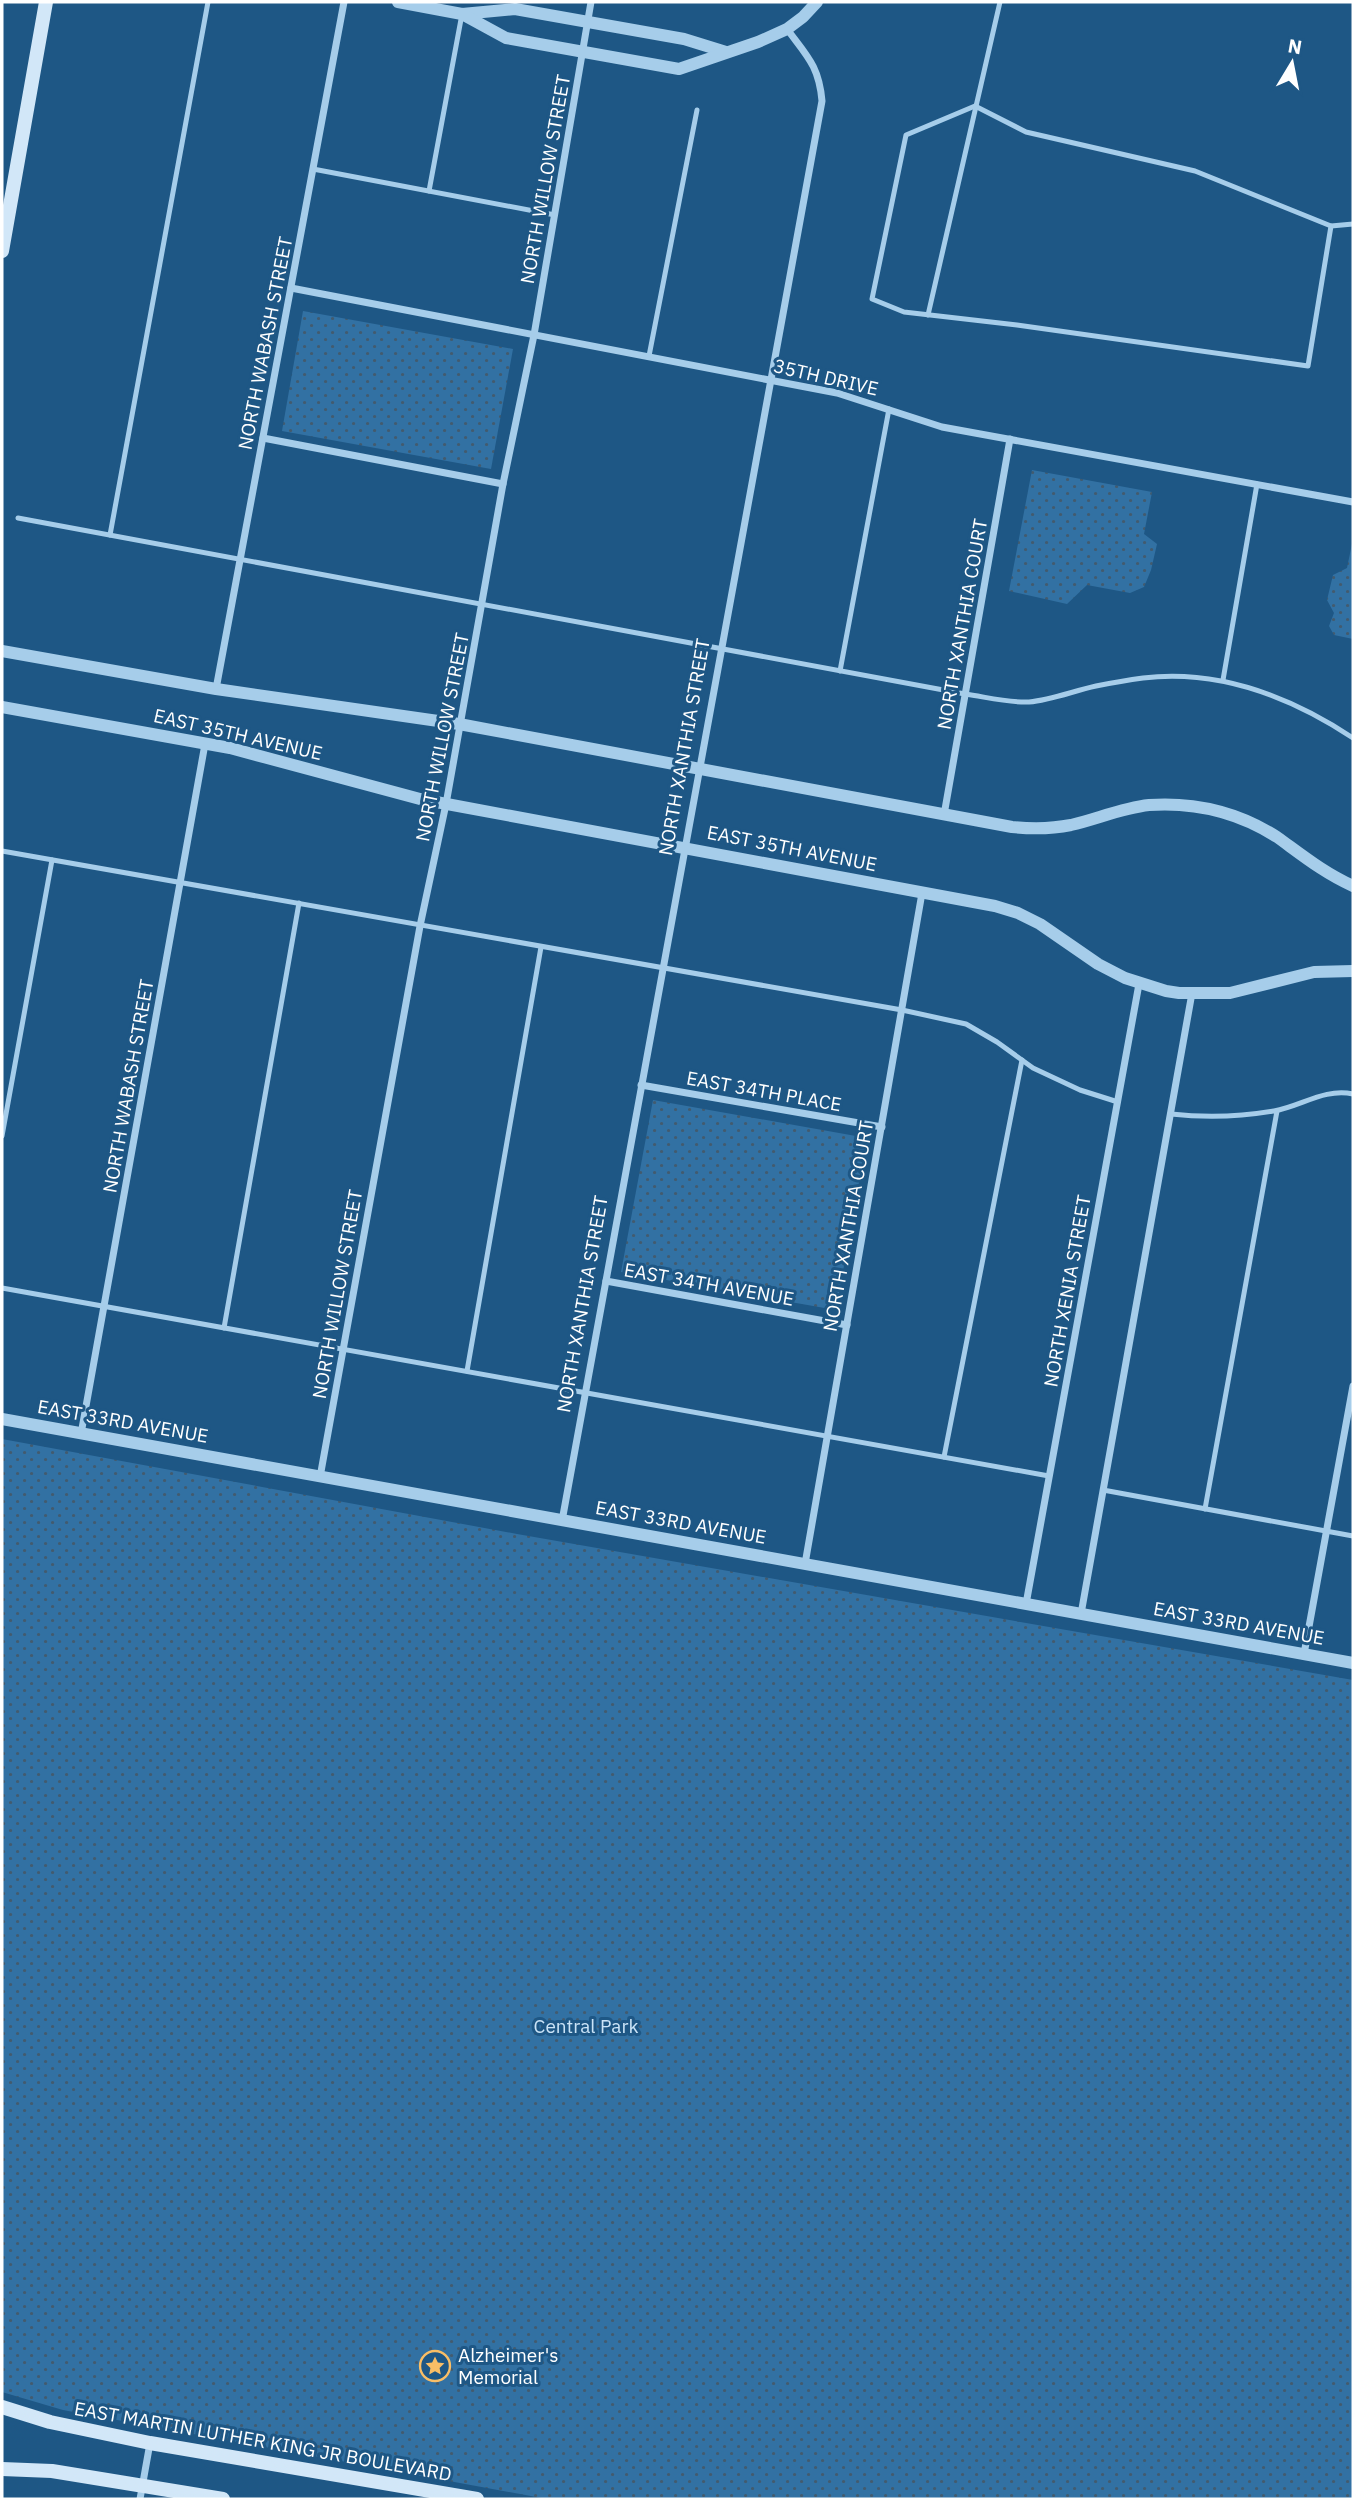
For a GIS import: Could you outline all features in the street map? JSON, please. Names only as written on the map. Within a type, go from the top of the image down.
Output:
[{"type":"main road","points":[[2,251],[46,2]]},
{"type":"main road","name":"EAST MARTIN LUTHER KING JR BOULEVARD","points":[[2,2407],[50,2422],[150,2443],[477,2499]]},
{"type":"main road","points":[[2,2469],[52,2471],[141,2492],[223,2499]]},
{"type":"street","name":"NORTH WABASH STREET","points":[[216,690],[344,2]]},
{"type":"street","points":[[398,2],[462,14],[515,9],[684,39],[726,52]]},
{"type":"street","name":"NORTH WILLOW STREET","points":[[320,1477],[420,926],[446,804],[503,484],[534,335],[591,2]]},
{"type":"street","points":[[462,14],[506,38],[679,69],[758,42],[787,29],[817,2]]},
{"type":"street","name":"NORTH XANTHIA STREET","points":[[562,1521],[822,101],[820,79],[811,61],[787,29]]},
{"type":"street","name":"35TH DRIVE","points":[[291,288],[837,393],[943,427],[1353,502]]},
{"type":"street","points":[[263,438],[503,484]]},
{"type":"street","name":"NORTH XANTHIA COURT","points":[[944,815],[1010,439]]},
{"type":"street","name":"EAST 35TH AVENUE","points":[[2,651],[216,690],[459,724],[1032,829],[1070,825],[1146,806],[1191,805],[1228,814],[1264,830],[1323,871],[1353,886]]},
{"type":"street","name":"EAST 35TH AVENUE","points":[[2,707],[205,744],[446,804],[995,906],[1040,924],[1098,964],[1139,984],[1166,991],[1230,993],[1314,972],[1353,971]]},
{"type":"street","name":"NORTH WABASH STREET","points":[[81,1434],[205,744]]},
{"type":"street","name":"NORTH XANTHIA COURT","points":[[805,1564],[922,893]]},
{"type":"street","name":"NORTH XENIA STREET","points":[[1026,1604],[1139,984]]},
{"type":"street","points":[[1081,1614],[1192,993]]},
{"type":"street","name":"EAST 34TH PLACE","points":[[641,1085],[882,1127]]},
{"type":"street","name":"EAST 34TH AVENUE","points":[[606,1281],[847,1325]]},
{"type":"street","points":[[1304,1654],[1351,1416],[1353,1387]]},
{"type":"street","name":"EAST 33RD AVENUE","points":[[2,1419],[1353,1663]]},
{"type":"street","points":[[141,2492],[150,2443]]},
{"type":"lane","points":[[110,535],[208,2]]},
{"type":"lane","points":[[928,314],[1000,2]]},
{"type":"lane","points":[[429,191],[462,14]]},
{"type":"lane","points":[[1331,226],[1308,366],[904,312],[872,299],[906,135],[975,106],[1026,132],[1195,171],[1331,226],[1353,224]]},
{"type":"lane","points":[[649,356],[697,110]]},
{"type":"lane","points":[[313,169],[555,215]]},
{"type":"lane","points":[[841,671],[890,410]]},
{"type":"lane","points":[[1223,680],[1257,484]]},
{"type":"lane","points":[[18,518],[965,694],[1024,702],[1048,700],[1096,686],[1146,678],[1202,677],[1223,680],[1288,701],[1331,723],[1353,738]]},
{"type":"lane","points":[[2,851],[902,1010],[966,1024],[1033,1068],[1080,1090],[1118,1102]]},
{"type":"lane","points":[[2,1136],[52,860]]},
{"type":"lane","points":[[224,1328],[299,903]]},
{"type":"lane","points":[[467,1371],[541,947]]},
{"type":"lane","points":[[944,1457],[1022,1060]]},
{"type":"lane","points":[[1171,1114],[1207,1118],[1277,1111],[1338,1091],[1353,1094]]},
{"type":"lane","points":[[1205,1509],[1277,1111]]},
{"type":"lane","points":[[2,1288],[1049,1476]]},
{"type":"lane","points":[[1103,1490],[1353,1536]]},
{"type":"green space","points":[[303,311],[513,349],[491,469],[282,431]]},
{"type":"green space","points":[[1032,470],[1152,492],[1144,534],[1157,544],[1144,587],[1130,593],[1087,585],[1067,604],[1009,591]]},
{"type":"green space","points":[[1353,539],[1353,639],[1334,635],[1329,626],[1334,613],[1327,600],[1333,575],[1347,568]]},
{"type":"green space","points":[[653,1100],[867,1138],[836,1310],[621,1272]]},
{"type":"green space","name":"Central Park","points":[[2,1439],[517,1534],[1353,1680],[1353,2499],[547,2499],[63,2410],[2,2392]]},
{"type":"place","name":"Alzheimer's Memorial","points":[[435,2366]]}]
